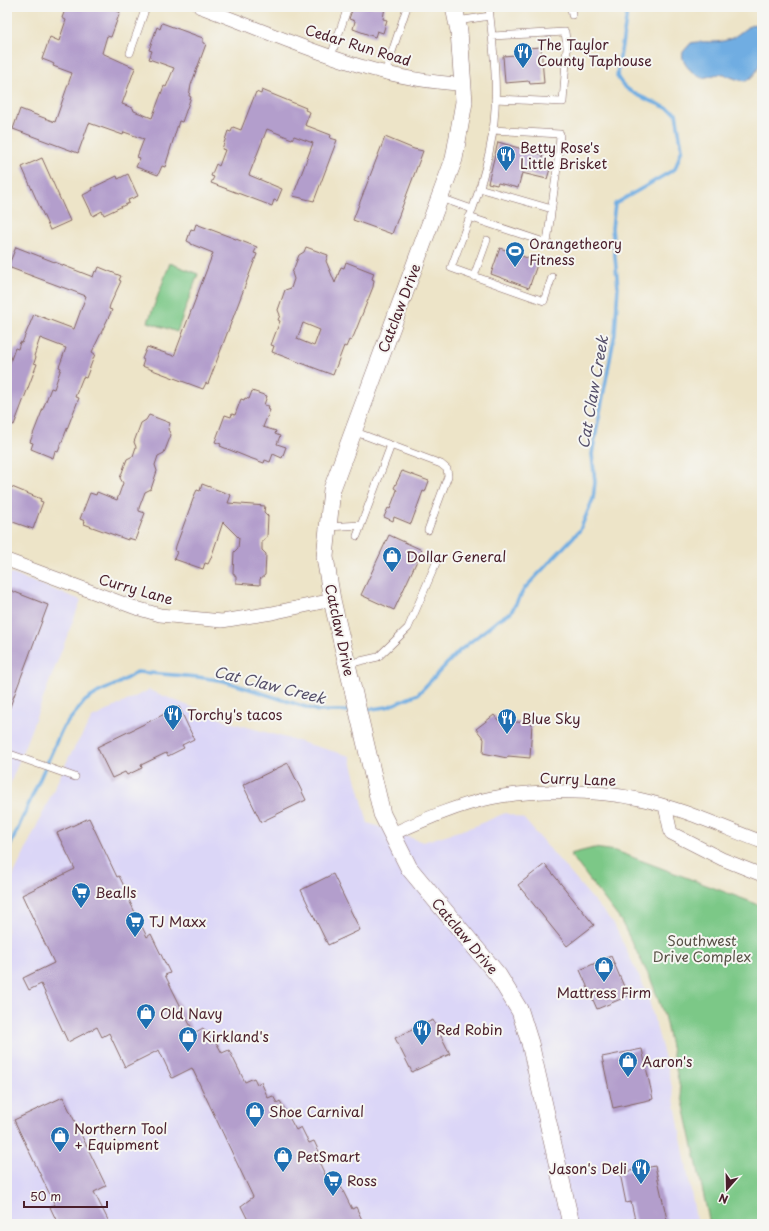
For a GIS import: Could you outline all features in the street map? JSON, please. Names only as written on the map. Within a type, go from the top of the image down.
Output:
[{"type":"street","name":"Cedar Run Road","points":[[200,7],[331,56],[384,73],[438,83],[464,84]]},
{"type":"street","name":"Catclaw Drive","points":[[455,14],[464,84],[464,105],[460,134],[454,159],[441,198],[352,431],[332,488],[325,557],[332,600],[382,814],[409,868],[498,975],[520,1011],[530,1043],[571,1224]]},
{"type":"street","name":"Curry Lane","points":[[7,560],[132,607],[160,615],[222,621],[272,613],[332,600]]},
{"type":"street","name":"Curry Lane","points":[[392,834],[434,815],[491,798],[545,792],[613,795],[639,799],[665,806],[762,842]]},
{"type":"street","points":[[665,806],[671,834],[722,859],[762,875]]},
{"type":"lane","points":[[130,53],[146,7]]},
{"type":"lane","points":[[331,56],[348,7]]},
{"type":"lane","points":[[384,73],[407,7]]},
{"type":"lane","points":[[489,7],[495,99],[492,130],[472,209],[450,268],[544,301],[552,277]]},
{"type":"lane","points":[[455,14],[490,16]]},
{"type":"lane","points":[[492,36],[565,32],[567,47],[563,102],[495,99]]},
{"type":"lane","points":[[469,217],[547,243],[560,134],[492,130]]},
{"type":"lane","points":[[478,188],[552,209]]},
{"type":"lane","points":[[441,198],[472,209]]},
{"type":"lane","points":[[474,276],[487,240]]},
{"type":"lane","points":[[352,431],[441,464],[447,469],[448,476],[428,530]]},
{"type":"lane","points":[[357,536],[391,445]]},
{"type":"lane","points":[[327,527],[361,525]]},
{"type":"lane","points":[[347,664],[378,657],[408,628],[436,563]]},
{"type":"lane","points":[[7,753],[72,775]]},
{"type":"shaded area","points":[[7,572],[81,600],[7,792]]},
{"type":"shaded area","points":[[149,690],[226,721],[350,756],[368,823],[423,842],[475,826],[505,813],[524,819],[614,924],[647,993],[670,1077],[697,1224],[7,1224],[7,889],[69,757],[92,718]]},
{"type":"green space","points":[[170,263],[198,274],[177,332],[148,322]]},
{"type":"green space","name":"Southwest Drive Complex","points":[[594,848],[616,851],[762,906],[762,1224],[710,1224],[664,1015],[651,980],[621,921],[570,854]]},
{"type":"water","points":[[755,24],[762,24],[762,56],[757,70],[746,81],[721,75],[702,78],[691,71],[685,64],[683,60],[683,52],[691,43],[718,42],[727,40]]},
{"type":"building","points":[[66,7],[118,7],[117,11],[120,12],[111,37],[107,36],[102,53],[135,68],[122,104],[133,108],[134,111],[152,118],[164,86],[166,87],[174,68],[149,59],[152,51],[149,50],[157,27],[160,29],[162,23],[203,38],[203,43],[206,44],[191,85],[189,96],[191,97],[182,122],[179,121],[165,167],[162,166],[158,175],[136,167],[140,158],[137,157],[144,139],[124,132],[123,135],[89,123],[78,153],[13,129],[20,109],[55,122],[72,73],[53,66],[54,64],[42,59],[50,37],[59,41],[66,20],[62,18]]},
{"type":"building","points":[[353,7],[385,7],[383,19],[387,20],[383,33],[377,31],[375,37],[353,29],[355,21],[349,19]]},
{"type":"building","name":"The Taylor County Taphouse","points":[[541,47],[544,83],[530,84],[529,81],[505,83],[503,56],[527,54],[527,48]]},
{"type":"building","points":[[262,90],[306,108],[305,110],[310,112],[305,125],[331,135],[330,138],[337,140],[314,201],[293,196],[313,143],[294,136],[292,139],[267,129],[249,175],[282,189],[277,201],[274,200],[272,206],[211,183],[214,177],[211,176],[216,164],[219,166],[225,150],[222,149],[228,131],[231,132],[233,127],[241,130],[256,92],[261,94]]},
{"type":"building","points":[[385,137],[414,149],[423,151],[392,234],[353,220]]},
{"type":"building","name":"Betty Rose's Little Brisket","points":[[498,142],[543,155],[540,167],[550,169],[547,179],[522,173],[518,188],[498,183],[497,185],[488,183]]},
{"type":"building","points":[[42,158],[70,221],[50,230],[22,167]]},
{"type":"building","points":[[128,174],[138,196],[128,200],[129,203],[104,215],[102,211],[93,216],[83,195],[93,190],[92,188],[117,176],[118,179]]},
{"type":"building","points":[[196,224],[257,247],[254,253],[257,254],[208,384],[206,383],[203,389],[142,366],[144,360],[142,359],[147,347],[174,356],[213,253],[187,241],[191,229],[194,230]]},
{"type":"building","points":[[16,247],[93,277],[95,271],[97,272],[99,267],[121,276],[119,280],[121,281],[110,305],[109,309],[112,310],[92,352],[95,354],[86,378],[83,377],[75,397],[79,398],[58,452],[55,451],[53,458],[31,449],[33,443],[30,442],[51,388],[54,389],[61,368],[59,367],[66,348],[40,338],[34,356],[36,357],[34,363],[37,364],[14,425],[7,422],[7,371],[15,348],[18,349],[20,342],[22,343],[34,314],[74,329],[86,296],[8,267]]},
{"type":"building","points":[[306,247],[328,255],[326,261],[335,283],[341,267],[344,268],[346,262],[374,273],[372,279],[374,280],[373,287],[354,335],[351,341],[349,340],[346,347],[344,346],[333,375],[272,352],[274,346],[271,345],[280,321],[278,320],[280,315],[278,310],[285,290],[291,288],[294,279],[292,273],[299,255],[304,252]],"holes":[[[303,323],[320,330],[314,346],[297,339]]]},
{"type":"building","name":"Orangetheory Fitness","points":[[500,248],[538,262],[529,288],[491,274]]},
{"type":"building","points":[[252,391],[267,396],[264,405],[269,406],[268,409],[270,410],[263,427],[276,431],[275,434],[280,436],[277,444],[286,447],[282,458],[273,454],[270,462],[265,460],[264,463],[220,446],[221,444],[215,442],[225,415],[231,417],[232,414],[235,415],[241,399],[249,399]]},
{"type":"building","points":[[149,415],[170,423],[168,429],[171,435],[164,453],[158,456],[155,465],[157,471],[151,489],[145,492],[139,508],[139,511],[145,513],[135,540],[128,538],[128,540],[84,524],[85,521],[80,519],[90,493],[96,495],[97,492],[117,500],[123,483],[120,478],[127,459],[133,456],[136,447],[134,442],[141,423],[146,420]]},
{"type":"building","points":[[402,471],[429,481],[425,492],[423,491],[411,524],[394,517],[393,521],[384,517],[388,508],[390,509],[397,490],[394,488]]},
{"type":"building","points":[[202,484],[231,495],[228,503],[265,506],[264,512],[268,516],[267,537],[262,541],[262,550],[266,554],[265,575],[260,579],[260,585],[236,583],[236,577],[233,573],[234,552],[238,548],[239,538],[223,522],[211,558],[208,564],[205,563],[203,569],[174,559],[177,552],[175,551],[176,546],[195,494],[197,490],[200,491]]},
{"type":"building","points":[[7,485],[41,499],[40,501],[43,502],[33,529],[7,520]]},
{"type":"building","name":"Dollar General","points":[[389,535],[422,550],[394,610],[361,595]]},
{"type":"building","points":[[7,589],[48,605],[8,712],[7,712]]},
{"type":"building","points":[[179,707],[194,739],[182,745],[184,748],[168,756],[166,753],[141,765],[142,768],[127,775],[125,772],[112,778],[97,747]]},
{"type":"building","name":"Blue Sky","points":[[494,715],[499,721],[532,723],[530,758],[508,756],[507,758],[483,753],[484,739],[476,729]]},
{"type":"building","points":[[288,763],[306,800],[261,822],[243,785]]},
{"type":"building","points":[[89,818],[117,877],[119,876],[129,896],[128,898],[147,937],[151,934],[170,973],[165,975],[194,1033],[203,1028],[207,1035],[211,1033],[222,1053],[229,1050],[245,1082],[254,1078],[257,1084],[261,1082],[268,1098],[273,1096],[277,1103],[280,1101],[296,1130],[301,1127],[309,1143],[314,1141],[324,1162],[320,1164],[333,1191],[341,1187],[352,1209],[356,1207],[364,1224],[250,1224],[241,1206],[253,1197],[192,1068],[172,1078],[159,1050],[125,1067],[109,1033],[102,1037],[97,1027],[68,1042],[41,984],[29,990],[23,978],[54,963],[22,895],[75,869],[57,833]]},
{"type":"building","points":[[545,864],[594,925],[567,946],[518,885]]},
{"type":"building","points":[[333,874],[360,930],[328,945],[301,890]]},
{"type":"building","name":"Mattress Firm","points":[[611,956],[628,996],[597,1009],[580,970]]},
{"type":"building","name":"Red Robin","points":[[433,1020],[450,1054],[412,1072],[395,1038]]},
{"type":"building","name":"Aaron's","points":[[642,1049],[653,1099],[613,1108],[602,1057]]},
{"type":"building","name":"Northern Tool + Equipment","points":[[63,1097],[106,1186],[94,1192],[110,1224],[58,1224],[50,1207],[55,1205],[14,1120]]},
{"type":"building","points":[[655,1166],[668,1224],[636,1224],[631,1202],[626,1203],[620,1173]]},
{"type":"waterway","name":"Cat Claw Creek","points":[[363,710],[387,707],[418,694],[459,651],[498,620],[511,612],[525,588],[580,530],[593,499],[595,482],[592,454],[615,333],[618,287],[612,228],[615,204],[675,169],[682,149],[676,113],[627,89],[617,76],[627,7]]},
{"type":"waterway","name":"Cat Claw Creek","points":[[7,853],[62,729],[85,701],[137,672],[198,677],[224,681],[318,711],[353,711]]},
{"type":"place","name":"The Taylor County Taphouse","points":[[523,69]]},
{"type":"place","name":"Betty Rose's Little Brisket","points":[[506,172]]},
{"type":"place","name":"Orangetheory Fitness","points":[[515,268]]},
{"type":"place","name":"Dollar General","points":[[392,573]]},
{"type":"place","name":"Torchy's tacos","points":[[173,731]]},
{"type":"place","name":"Blue Sky","points":[[507,735]]},
{"type":"place","name":"Bealls","points":[[81,909]]},
{"type":"place","name":"TJ Maxx","points":[[135,938]]},
{"type":"place","name":"Mattress Firm","points":[[604,983]]},
{"type":"place","name":"Old Navy","points":[[146,1030]]},
{"type":"place","name":"Red Robin","points":[[422,1046]]},
{"type":"place","name":"Kirkland's","points":[[188,1053]]},
{"type":"place","name":"Aaron's","points":[[628,1078]]},
{"type":"place","name":"Shoe Carnival","points":[[255,1128]]},
{"type":"place","name":"Northern Tool + Equipment","points":[[60,1153]]},
{"type":"place","name":"PetSmart","points":[[283,1173]]},
{"type":"place","name":"Jason's Deli","points":[[641,1185]]},
{"type":"place","name":"Ross","points":[[333,1197]]}]
